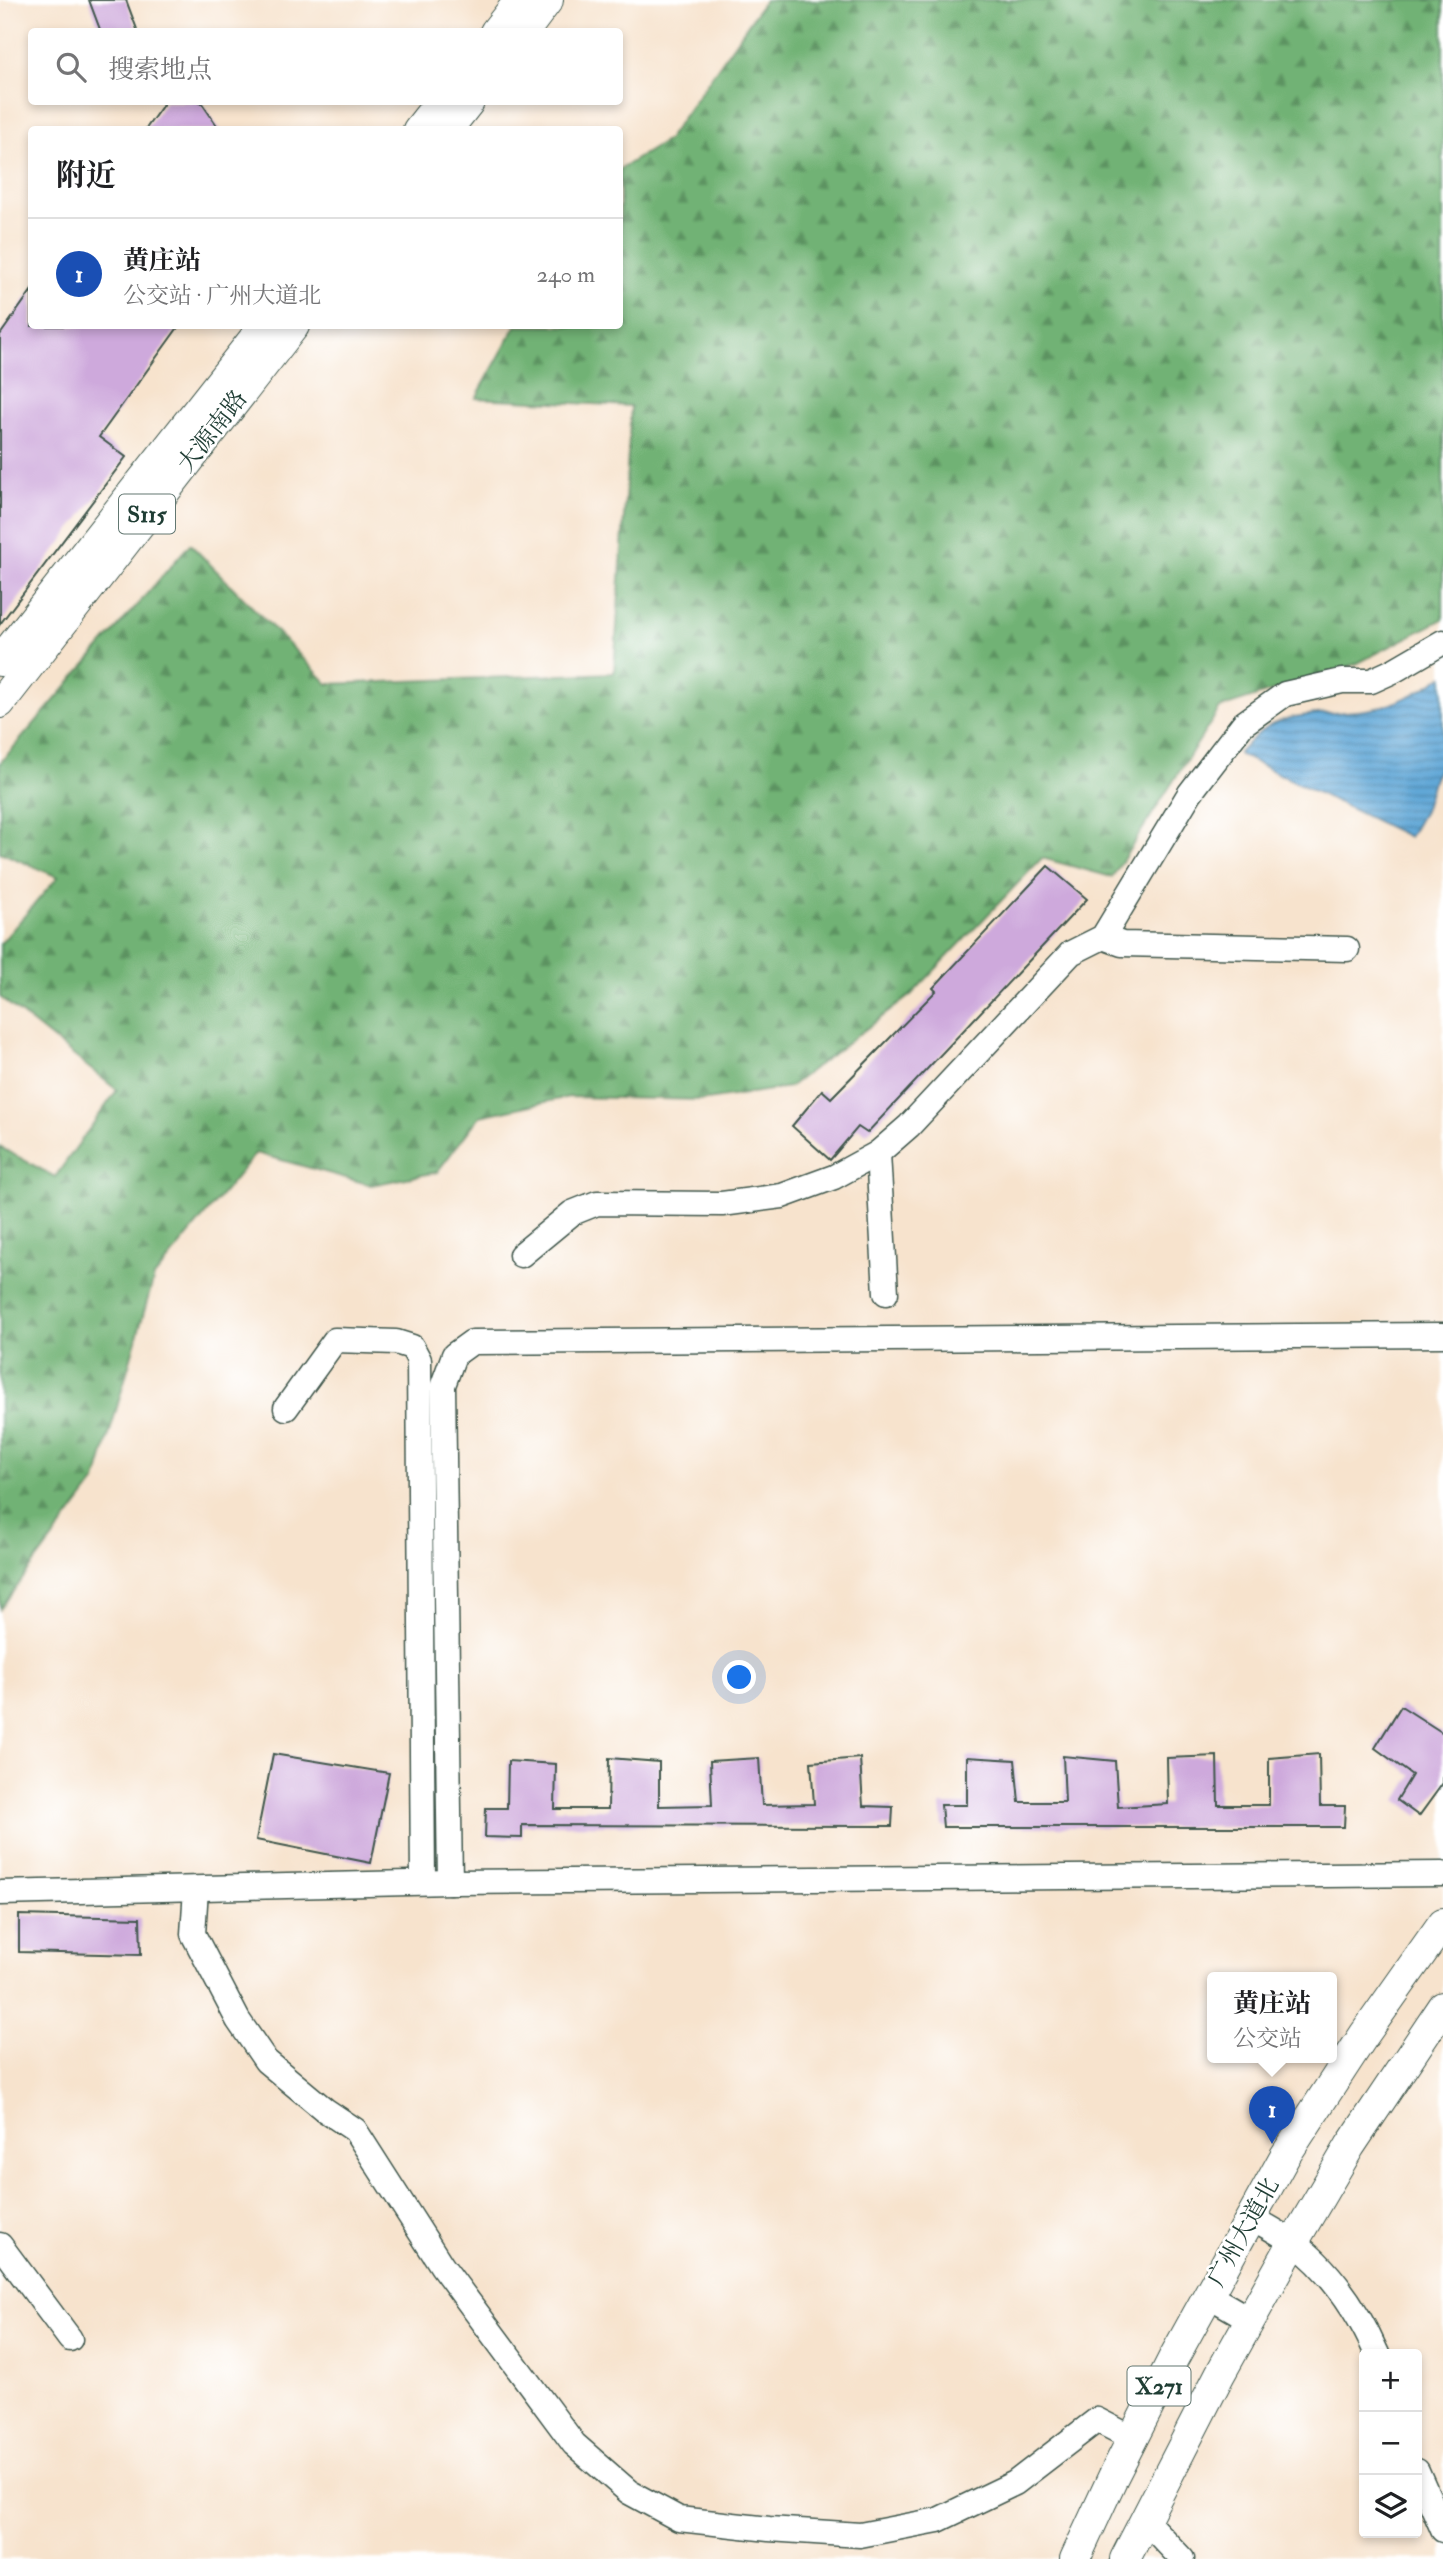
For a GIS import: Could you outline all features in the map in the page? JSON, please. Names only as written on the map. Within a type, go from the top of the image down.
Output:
[{"type":"main road","points":[[498,28],[520,0]]},
{"type":"main road","points":[[527,28],[548,0]]},
{"type":"main road","points":[[421,126],[438,105]]},
{"type":"main road","points":[[450,126],[467,105]]},
{"type":"main road","name":"大源南路","points":[[0,661],[262,329]]},
{"type":"main road","name":"大源南路","points":[[0,703],[293,329]]},
{"type":"main road","name":"广州大道北","points":[[1075,2559],[1132,2438],[1285,2157],[1336,2076],[1443,1923]]},
{"type":"main road","name":"广州大道北","points":[[1125,2559],[1220,2374],[1293,2243],[1350,2146],[1443,2007]]},
{"type":"street","points":[[521,1255],[572,1213],[597,1203],[722,1204],[782,1196],[834,1177],[878,1153],[909,1126],[1070,953],[1103,937],[1190,793],[1243,724],[1285,694],[1342,681],[1371,681],[1443,642]]},
{"type":"street","points":[[1103,937],[1122,944],[1347,949]]},
{"type":"street","points":[[878,1153],[886,1293]]},
{"type":"street","points":[[450,1882],[443,1385],[454,1355],[472,1342],[1443,1335]]},
{"type":"street","points":[[286,1408],[335,1340],[396,1342],[412,1347],[419,1360],[423,1882]]},
{"type":"street","points":[[0,1893],[423,1882],[1443,1874]]},
{"type":"street","points":[[196,1889],[193,1934],[239,2020],[266,2060],[325,2110],[355,2130],[442,2266],[573,2444],[629,2492],[679,2519],[860,2535],[938,2520],[971,2505],[1015,2483],[1097,2420],[1132,2438]]},
{"type":"street","points":[[1251,2217],[1293,2243],[1326,2272],[1365,2327],[1375,2349]]},
{"type":"street","points":[[0,2245],[70,2339]]},
{"type":"street","points":[[1208,2295],[1251,2320]]},
{"type":"street","points":[[1419,2475],[1443,2530]]},
{"type":"street","points":[[1144,2519],[1182,2559]]},
{"type":"green space","points":[[765,0],[1443,0],[1443,619],[1356,664],[1220,708],[1112,877],[1042,858],[911,995],[789,1087],[707,1100],[569,1097],[480,1116],[437,1172],[371,1185],[256,1153],[154,1277],[96,1481],[0,1609],[0,1147],[55,1177],[117,1090],[0,997],[0,944],[58,877],[0,852],[0,763],[190,544],[328,684],[614,673],[631,406],[476,398],[514,329],[623,329],[623,167],[667,140]]},
{"type":"water","points":[[1443,676],[1443,761],[1434,778],[1424,811],[1409,837],[1238,754],[1272,724],[1298,716],[1386,706],[1416,693]]},
{"type":"building","points":[[89,0],[126,0],[136,28],[100,28]]},
{"type":"building","points":[[163,105],[203,105],[217,126],[148,126]]},
{"type":"building","points":[[28,296],[28,329],[177,329],[99,437],[126,457],[0,624],[0,335]]},
{"type":"building","points":[[1048,866],[1087,899],[867,1133],[858,1127],[830,1160],[792,1126],[822,1090],[831,1098],[936,991],[933,988]]},
{"type":"building","points":[[1401,1706],[1443,1733],[1443,1783],[1419,1816],[1397,1800],[1412,1775],[1375,1748]]},
{"type":"building","points":[[273,1754],[389,1773],[371,1863],[256,1840]]},
{"type":"building","points":[[1319,1754],[1320,1806],[1345,1806],[1344,1827],[943,1827],[941,1805],[967,1805],[967,1757],[1015,1760],[1019,1802],[1065,1802],[1063,1756],[1115,1761],[1118,1807],[1168,1804],[1167,1758],[1217,1756],[1218,1805],[1269,1805],[1269,1758]]},
{"type":"building","points":[[609,1758],[659,1762],[659,1806],[712,1805],[710,1761],[759,1758],[762,1805],[814,1804],[811,1762],[860,1758],[863,1806],[893,1807],[892,1826],[522,1825],[522,1838],[485,1837],[486,1808],[507,1808],[508,1761],[556,1764],[555,1809],[608,1809]]},
{"type":"building","points":[[19,1915],[140,1918],[141,1955],[19,1952]]},
{"type":"place","name":"黄庄站","points":[[1272,2144]]}]
